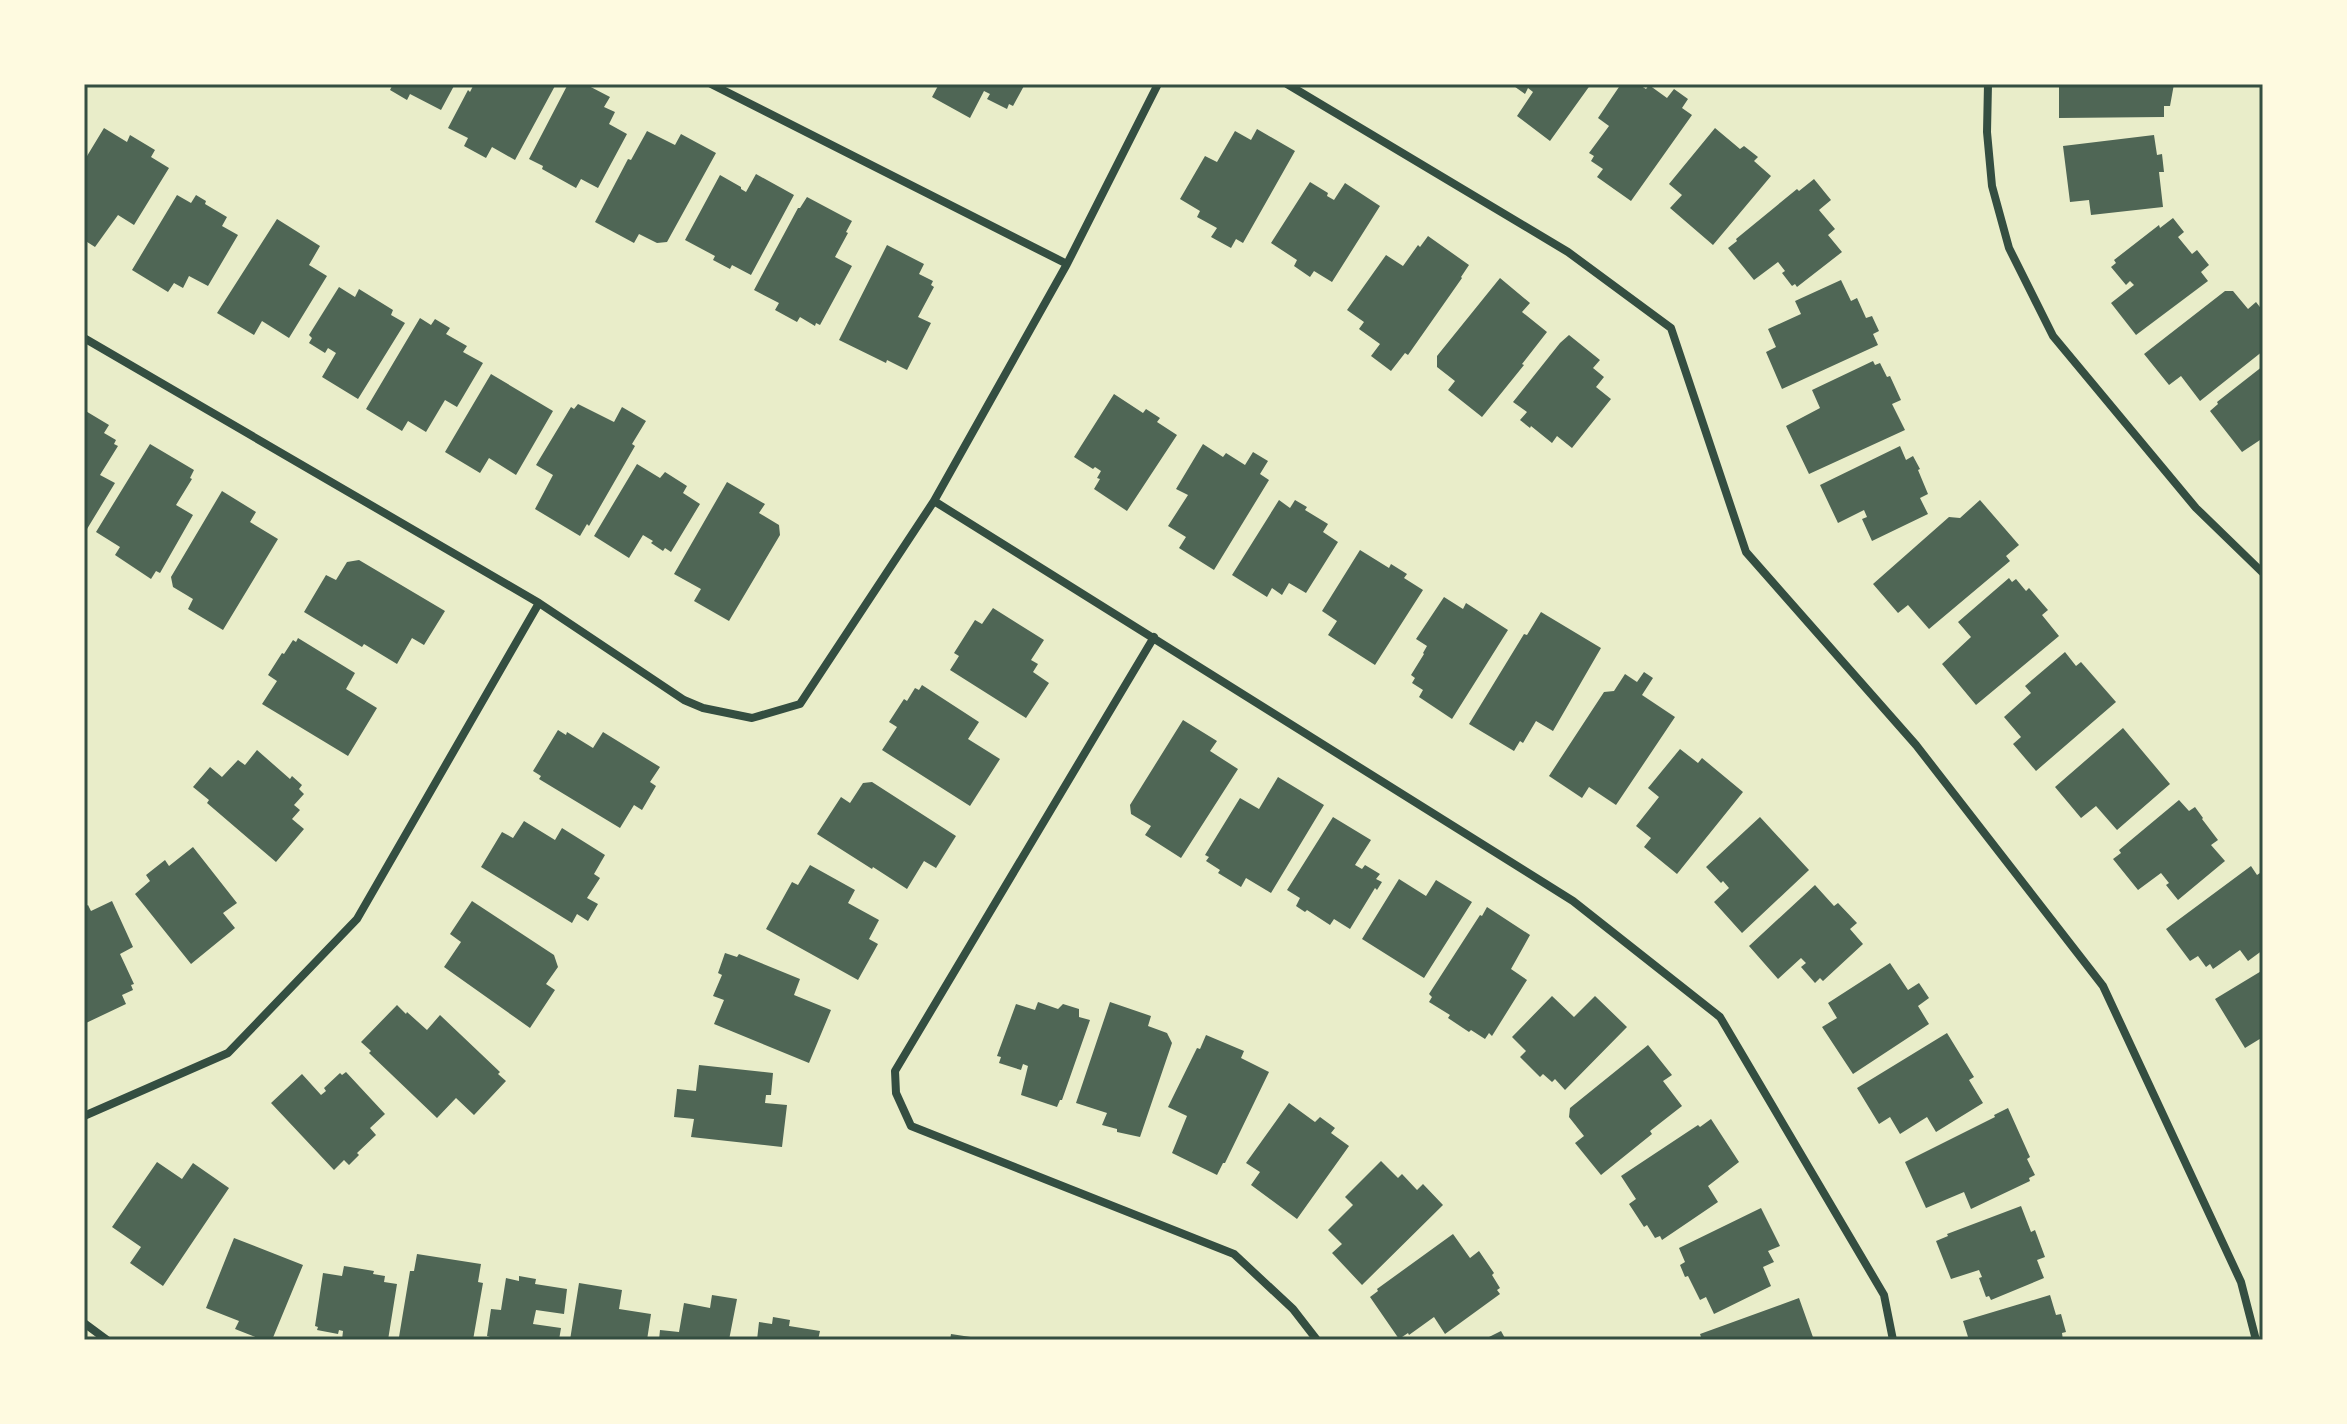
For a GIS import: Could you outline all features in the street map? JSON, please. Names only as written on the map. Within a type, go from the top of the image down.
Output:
[{"type":"street","points":[[711,84],[1067,264]]},
{"type":"street","points":[[84,338],[539,603],[684,700],[703,708],[752,718],[800,704],[934,501],[1067,264],[1158,84]]},
{"type":"street","points":[[1287,84],[1568,252],[1671,328],[1746,552],[1916,745],[2103,986],[2241,1282],[2256,1340]]},
{"type":"street","points":[[1988,84],[1987,132],[1992,186],[2009,248],[2053,336],[2196,508],[2263,573]]},
{"type":"street","points":[[934,501],[1573,901],[1720,1017],[1884,1295],[1893,1340]]},
{"type":"street","points":[[84,1116],[228,1053],[357,919],[539,603]]},
{"type":"street","points":[[1154,637],[895,1071],[896,1093],[911,1126],[1234,1254],[1293,1309],[1317,1340]]},
{"type":"street","points":[[84,1323],[107,1340]]},
{"type":"building","points":[[393,84],[455,84],[441,110],[410,94],[407,100],[390,90]]},
{"type":"building","points":[[474,84],[556,84],[515,160],[492,147],[486,158],[464,146],[468,138],[448,128]]},
{"type":"building","points":[[568,84],[585,84],[610,97],[604,107],[615,112],[609,124],[627,134],[598,188],[581,179],[576,188],[529,159]]},
{"type":"building","points":[[939,84],[1025,84],[1013,106],[1009,104],[1007,109],[987,99],[990,94],[984,91],[970,118],[932,97]]},
{"type":"building","points":[[1511,84],[1591,84],[1550,141],[1517,116],[1533,92],[1528,88],[1525,94]]},
{"type":"building","points":[[1621,84],[1638,84],[1646,89],[1649,85],[1667,98],[1674,89],[1688,99],[1682,108],[1692,115],[1631,201],[1597,177],[1603,169],[1591,161],[1594,156],[1589,153],[1609,126],[1598,118]]},
{"type":"building","points":[[2059,84],[2174,84],[2170,106],[2164,106],[2164,117],[2059,118]]},
{"type":"building","points":[[104,128],[127,142],[130,135],[155,150],[151,157],[169,168],[134,225],[118,215],[95,247],[84,240],[84,161]]},
{"type":"building","points":[[1715,128],[1740,149],[1744,146],[1758,157],[1754,161],[1771,176],[1713,245],[1670,208],[1682,195],[1669,184]]},
{"type":"building","points":[[1257,129],[1295,151],[1243,243],[1236,239],[1231,248],[1211,237],[1217,228],[1197,217],[1200,211],[1180,199],[1205,156],[1217,162],[1235,131],[1251,140]]},
{"type":"building","points":[[647,131],[675,145],[681,134],[716,153],[667,242],[657,243],[639,234],[634,243],[595,222],[628,159],[631,160]]},
{"type":"building","points":[[2154,135],[2157,155],[2162,154],[2164,172],[2159,172],[2163,207],[2091,215],[2089,200],[2070,202],[2063,146]]},
{"type":"building","points":[[756,174],[794,195],[751,275],[713,260],[715,256],[685,240],[720,175],[746,192]]},
{"type":"building","points":[[1814,179],[1831,200],[1819,210],[1835,229],[1828,235],[1842,252],[1797,287],[1795,284],[1792,286],[1782,273],[1785,271],[1778,262],[1754,280],[1728,248],[1797,189],[1799,191]]},
{"type":"building","points":[[1310,182],[1334,200],[1345,183],[1380,206],[1332,282],[1314,271],[1310,277],[1294,266],[1297,260],[1271,243]]},
{"type":"building","points":[[177,195],[191,203],[196,195],[206,201],[205,204],[227,217],[222,226],[238,235],[208,286],[189,276],[183,288],[174,283],[168,292],[132,270]]},
{"type":"building","points":[[807,197],[852,221],[835,257],[852,266],[820,325],[816,323],[815,326],[800,317],[797,322],[775,310],[779,303],[754,290]]},
{"type":"building","points":[[2173,218],[2184,232],[2178,237],[2192,254],[2197,250],[2209,265],[2201,272],[2208,281],[2136,335],[2111,303],[2134,285],[2130,281],[2126,285],[2111,267],[2116,263],[2114,260],[2159,225],[2160,228]]},
{"type":"building","points":[[277,219],[320,246],[309,265],[327,276],[289,338],[262,321],[254,335],[217,313]]},
{"type":"building","points":[[1428,236],[1469,265],[1408,355],[1405,353],[1391,371],[1371,356],[1380,344],[1359,329],[1364,322],[1347,310],[1386,255],[1403,266]]},
{"type":"building","points":[[887,245],[924,264],[919,274],[933,281],[931,285],[934,287],[918,317],[931,323],[907,370],[839,340]]},
{"type":"building","points":[[1500,278],[1530,303],[1522,312],[1547,332],[1482,417],[1448,390],[1455,381],[1437,367],[1437,356]]},
{"type":"building","points":[[1841,280],[1851,301],[1857,298],[1866,318],[1872,316],[1879,331],[1873,334],[1878,345],[1782,389],[1766,352],[1776,347],[1768,329],[1801,314],[1795,301]]},
{"type":"building","points":[[339,287],[355,297],[359,289],[393,310],[391,315],[405,323],[358,399],[322,377],[336,353],[328,348],[325,353],[309,343],[312,338],[309,335]]},
{"type":"building","points":[[2225,291],[2233,291],[2248,309],[2256,302],[2263,311],[2263,351],[2200,401],[2181,376],[2169,385],[2144,354]]},
{"type":"building","points":[[420,318],[431,325],[435,319],[450,328],[446,334],[467,346],[463,352],[483,363],[457,407],[445,400],[426,432],[408,421],[402,431],[366,409]]},
{"type":"building","points":[[1569,335],[1600,360],[1593,368],[1604,377],[1596,387],[1611,399],[1572,448],[1557,436],[1552,443],[1530,428],[1520,420],[1527,412],[1513,402]]},
{"type":"building","points":[[1873,361],[1875,365],[1880,363],[1887,377],[1890,376],[1901,400],[1892,404],[1905,430],[1809,474],[1786,426],[1820,408],[1812,390]]},
{"type":"building","points":[[2263,366],[2263,438],[2242,452],[2210,411]]},
{"type":"building","points":[[491,374],[553,411],[516,475],[489,458],[480,473],[445,452]]},
{"type":"building","points":[[1114,394],[1143,413],[1146,409],[1160,418],[1157,422],[1177,435],[1127,511],[1094,489],[1101,471],[1074,457]]},
{"type":"building","points":[[578,404],[614,422],[622,407],[646,421],[632,444],[635,446],[589,526],[587,524],[580,536],[535,509],[553,475],[536,465],[571,407],[574,409]]},
{"type":"building","points":[[84,410],[109,425],[104,433],[116,440],[114,444],[118,446],[100,475],[115,483],[87,529],[84,527]]},
{"type":"building","points":[[150,444],[194,470],[176,505],[193,515],[160,573],[156,571],[151,579],[115,555],[120,547],[96,532]]},
{"type":"building","points":[[1203,444],[1223,457],[1226,453],[1245,465],[1253,452],[1268,461],[1260,474],[1269,480],[1214,570],[1179,548],[1186,537],[1168,526],[1188,495],[1176,489]]},
{"type":"building","points":[[1900,446],[1906,460],[1913,456],[1920,469],[1928,494],[1920,498],[1928,514],[1872,541],[1862,519],[1867,517],[1864,510],[1838,523],[1820,485]]},
{"type":"building","points":[[637,464],[660,478],[665,472],[687,486],[683,493],[700,504],[671,552],[665,548],[663,551],[643,535],[629,558],[594,536]]},
{"type":"building","points":[[727,482],[765,504],[759,513],[779,525],[780,535],[729,621],[694,601],[701,589],[674,574]]},
{"type":"building","points":[[222,491],[256,512],[250,522],[278,539],[223,630],[188,609],[193,599],[173,587],[171,577]]},
{"type":"building","points":[[1279,500],[1290,508],[1295,500],[1307,507],[1305,510],[1328,524],[1323,532],[1338,542],[1306,593],[1289,583],[1282,595],[1272,588],[1267,597],[1232,575]]},
{"type":"building","points":[[1980,500],[2019,545],[2006,556],[2010,561],[1929,629],[1908,605],[1898,613],[1873,584],[1949,517],[1960,518]]},
{"type":"building","points":[[1360,550],[1389,568],[1391,564],[1407,574],[1404,578],[1423,590],[1375,665],[1328,635],[1337,621],[1322,611]]},
{"type":"building","points":[[359,560],[445,611],[424,645],[412,638],[397,664],[304,612],[326,575],[336,580],[347,562]]},
{"type":"building","points":[[2009,578],[2012,582],[2016,579],[2026,591],[2029,588],[2048,610],[2042,615],[2059,636],[1976,705],[1942,664],[1971,637],[1958,622]]},
{"type":"building","points":[[1444,597],[1463,609],[1466,603],[1508,630],[1452,719],[1419,697],[1423,690],[1412,683],[1415,678],[1411,675],[1427,646],[1416,639]]},
{"type":"building","points":[[993,608],[1044,640],[1031,660],[1038,664],[1033,672],[1049,683],[1026,718],[950,670],[959,656],[954,653],[975,620],[982,624]]},
{"type":"building","points":[[1541,612],[1601,648],[1553,731],[1536,721],[1523,743],[1520,741],[1514,751],[1469,724],[1524,634],[1527,635]]},
{"type":"building","points":[[298,638],[355,673],[346,689],[377,708],[348,756],[262,704],[277,681],[268,675],[282,653]]},
{"type":"building","points":[[2065,652],[2076,666],[2081,662],[2116,702],[2036,771],[2013,744],[2021,737],[2004,717],[2031,693],[2025,686]]},
{"type":"building","points":[[1644,672],[1653,678],[1642,695],[1675,717],[1616,805],[1589,787],[1582,798],[1549,776],[1604,692],[1614,691],[1625,674],[1637,682]]},
{"type":"building","points":[[922,685],[979,722],[968,739],[1000,759],[970,806],[882,750],[897,727],[889,722],[904,699],[907,701],[915,688],[919,690]]},
{"type":"building","points":[[1183,720],[1217,741],[1210,751],[1238,769],[1181,858],[1145,835],[1151,826],[1131,814],[1130,805]]},
{"type":"building","points":[[2123,728],[2170,784],[2117,830],[2096,806],[2081,818],[2055,787]]},
{"type":"building","points":[[558,730],[593,748],[603,732],[660,767],[650,782],[656,786],[642,810],[634,805],[620,828],[539,779],[541,776],[533,771]]},
{"type":"building","points":[[1680,749],[1698,763],[1702,758],[1743,792],[1677,874],[1644,847],[1651,838],[1636,826],[1659,797],[1648,788]]},
{"type":"building","points":[[257,750],[290,779],[292,776],[302,785],[299,789],[304,794],[294,805],[300,810],[292,819],[304,829],[276,862],[207,803],[209,800],[193,787],[210,767],[222,777],[238,760],[245,765]]},
{"type":"building","points":[[1278,777],[1324,805],[1271,893],[1246,878],[1241,887],[1218,873],[1220,870],[1206,861],[1209,857],[1205,855],[1240,798],[1259,809]]},
{"type":"building","points":[[872,782],[956,836],[936,868],[924,861],[907,889],[817,834],[841,797],[850,803],[863,783]]},
{"type":"building","points":[[2179,800],[2189,811],[2195,807],[2218,840],[2211,845],[2225,861],[2178,900],[2161,873],[2138,890],[2113,859],[2121,853],[2119,850]]},
{"type":"building","points":[[1333,817],[1371,840],[1355,865],[1362,869],[1365,865],[1380,874],[1376,879],[1382,882],[1377,890],[1375,888],[1350,929],[1334,919],[1330,925],[1307,910],[1305,912],[1296,906],[1300,898],[1287,890]]},
{"type":"building","points":[[1760,817],[1809,870],[1742,933],[1714,902],[1729,888],[1706,867]]},
{"type":"building","points":[[524,821],[555,840],[562,828],[605,855],[594,874],[600,878],[587,898],[598,904],[588,921],[577,914],[572,923],[481,867],[502,832],[513,838]]},
{"type":"building","points":[[193,847],[237,903],[223,913],[235,928],[191,964],[135,894],[150,881],[146,875],[165,860],[169,866]]},
{"type":"building","points":[[810,865],[855,890],[848,903],[879,920],[869,939],[878,944],[858,980],[766,929],[792,882],[798,885]]},
{"type":"building","points":[[2251,866],[2257,875],[2263,871],[2263,950],[2248,961],[2240,950],[2213,969],[2210,964],[2206,967],[2198,956],[2190,961],[2166,929]]},
{"type":"building","points":[[1399,879],[1426,896],[1436,880],[1472,902],[1424,978],[1362,939]]},
{"type":"building","points":[[1815,885],[1834,906],[1838,903],[1857,923],[1850,929],[1863,944],[1823,981],[1820,978],[1815,983],[1801,967],[1806,963],[1801,958],[1778,979],[1749,946]]},
{"type":"building","points":[[112,901],[133,947],[120,954],[134,984],[131,985],[133,990],[122,995],[126,1004],[86,1023],[84,907],[88,905],[91,911]]},
{"type":"building","points":[[472,901],[554,955],[558,967],[546,984],[555,990],[530,1028],[444,967],[461,942],[450,934]]},
{"type":"building","points":[[1487,907],[1530,935],[1511,969],[1527,980],[1492,1036],[1489,1033],[1485,1039],[1448,1018],[1450,1015],[1429,1002],[1432,997],[1429,994]]},
{"type":"building","points":[[725,953],[737,957],[739,954],[800,979],[794,995],[831,1010],[809,1063],[714,1024],[724,1000],[713,996],[722,975],[718,973]]},
{"type":"building","points":[[1890,963],[1908,990],[1919,983],[1929,998],[1918,1006],[1929,1024],[1853,1074],[1822,1027],[1837,1018],[1828,1003]]},
{"type":"building","points":[[2263,970],[2263,1037],[2245,1048],[2215,999]]},
{"type":"building","points":[[1552,996],[1574,1017],[1595,996],[1627,1027],[1565,1090],[1555,1079],[1552,1082],[1543,1074],[1540,1077],[1520,1057],[1526,1051],[1512,1037]]},
{"type":"building","points":[[1038,1002],[1058,1009],[1063,1004],[1079,1009],[1079,1017],[1090,1020],[1057,1107],[1021,1095],[1028,1066],[1023,1064],[1021,1070],[999,1063],[1001,1057],[997,1056],[1016,1004],[1035,1010]]},
{"type":"building","points":[[1110,1002],[1151,1016],[1148,1026],[1167,1033],[1172,1043],[1140,1137],[1102,1125],[1107,1113],[1076,1103]]},
{"type":"building","points":[[397,1005],[427,1030],[440,1015],[500,1072],[498,1074],[506,1081],[474,1115],[456,1098],[437,1118],[361,1042]]},
{"type":"building","points":[[1947,1033],[1974,1077],[1969,1080],[1983,1103],[1936,1132],[1927,1117],[1900,1134],[1890,1117],[1879,1124],[1857,1088]]},
{"type":"building","points":[[1206,1035],[1244,1051],[1241,1058],[1269,1072],[1217,1175],[1172,1153],[1187,1116],[1168,1107]]},
{"type":"building","points":[[1648,1045],[1672,1075],[1663,1081],[1682,1106],[1601,1175],[1575,1143],[1584,1136],[1569,1117],[1570,1108]]},
{"type":"building","points":[[699,1065],[773,1073],[771,1095],[766,1095],[765,1103],[787,1105],[782,1147],[691,1137],[694,1119],[674,1117],[677,1089],[696,1091]]},
{"type":"building","points":[[346,1072],[385,1114],[370,1128],[376,1135],[357,1153],[359,1155],[349,1165],[344,1160],[334,1170],[271,1103],[302,1074],[321,1095],[340,1073]]},
{"type":"building","points":[[1289,1103],[1315,1122],[1320,1117],[1335,1128],[1331,1133],[1349,1146],[1297,1219],[1251,1185],[1260,1172],[1246,1163]]},
{"type":"building","points":[[2008,1108],[2035,1175],[2029,1178],[2030,1181],[1971,1209],[1964,1192],[1926,1208],[1905,1162]]},
{"type":"building","points":[[1711,1119],[1739,1162],[1708,1186],[1718,1202],[1662,1240],[1660,1236],[1655,1238],[1629,1204],[1636,1199],[1621,1176]]},
{"type":"building","points":[[1381,1161],[1398,1178],[1402,1174],[1417,1190],[1423,1184],[1443,1205],[1362,1285],[1332,1253],[1342,1244],[1328,1230],[1353,1205],[1345,1197]]},
{"type":"building","points":[[157,1162],[182,1179],[193,1163],[229,1188],[163,1286],[130,1263],[141,1247],[112,1227]]},
{"type":"building","points":[[2021,1206],[2031,1232],[2035,1230],[2045,1257],[2037,1260],[2044,1278],[1991,1300],[1989,1296],[1986,1297],[1979,1270],[1951,1279],[1936,1241]]},
{"type":"building","points":[[1761,1208],[1780,1246],[1768,1251],[1774,1262],[1763,1267],[1771,1286],[1714,1314],[1706,1297],[1700,1300],[1688,1276],[1685,1277],[1680,1265],[1685,1262],[1679,1248]]},
{"type":"building","points":[[1453,1234],[1470,1258],[1479,1251],[1494,1273],[1492,1275],[1500,1294],[1445,1334],[1434,1317],[1399,1339],[1370,1297]]},
{"type":"building","points":[[234,1238],[303,1265],[272,1340],[263,1340],[235,1329],[239,1321],[206,1308]]},
{"type":"building","points":[[417,1254],[481,1264],[478,1282],[483,1283],[473,1340],[399,1337],[410,1271],[414,1271]]},
{"type":"building","points":[[344,1266],[374,1271],[373,1274],[385,1276],[384,1282],[397,1284],[388,1340],[342,1340],[343,1331],[339,1330],[338,1334],[317,1330],[315,1326],[323,1273],[342,1276]]},
{"type":"building","points":[[519,1276],[536,1279],[535,1284],[567,1289],[564,1314],[536,1310],[533,1324],[561,1328],[559,1340],[499,1340],[487,1336],[491,1309],[501,1310],[506,1278],[519,1281]]},
{"type":"building","points":[[579,1283],[622,1290],[619,1309],[651,1314],[647,1340],[570,1340]]},
{"type":"building","points":[[712,1295],[737,1299],[729,1340],[659,1340],[660,1330],[679,1332],[684,1303],[710,1308]]},
{"type":"building","points":[[2050,1295],[2056,1315],[2061,1314],[2066,1332],[2062,1333],[2063,1340],[1969,1340],[1963,1321]]},
{"type":"building","points":[[1799,1298],[1814,1340],[1702,1340],[1700,1334]]},
{"type":"building","points":[[773,1317],[790,1320],[789,1326],[820,1331],[818,1340],[757,1340],[759,1322],[772,1324]]},
{"type":"building","points":[[1501,1331],[1506,1340],[1483,1340]]},
{"type":"building","points":[[951,1334],[977,1338],[950,1340]]}]
